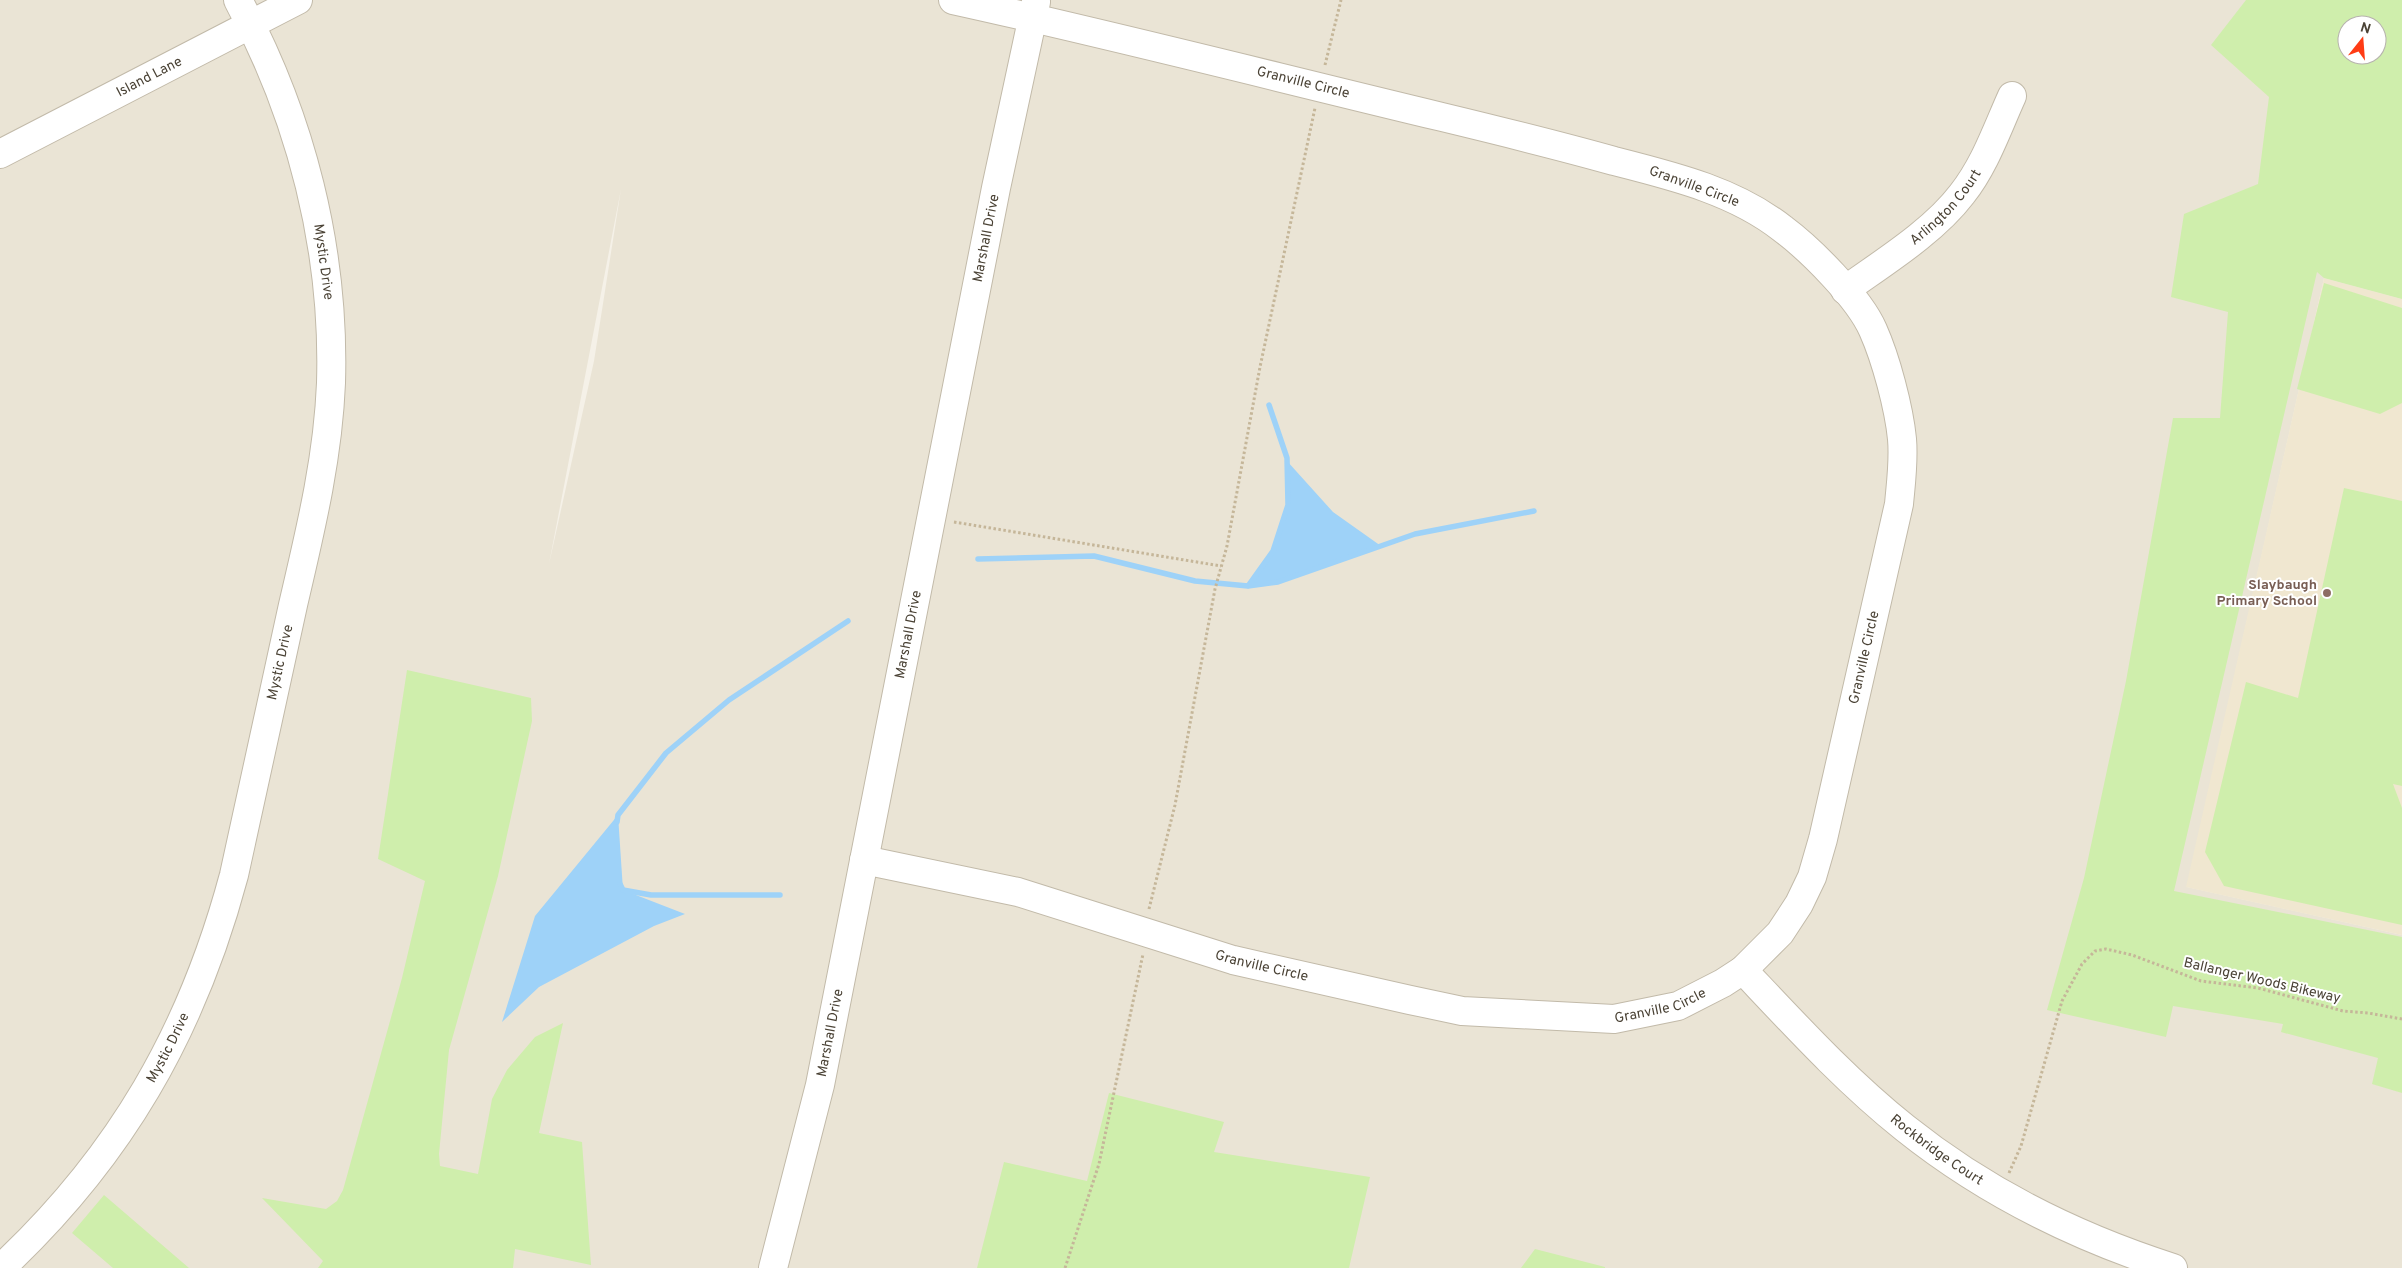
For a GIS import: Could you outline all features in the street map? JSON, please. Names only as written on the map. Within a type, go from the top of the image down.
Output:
[{"type":"street","name":"Mystic Drive","points":[[1,1268],[58,1211],[99,1160],[160,1067],[190,1004],[216,937],[234,875],[320,484],[331,375],[331,333],[322,243],[307,174],[293,125],[251,24],[238,0]]},
{"type":"street","name":"Island Lane","points":[[0,154],[298,0]]},
{"type":"street","points":[[953,0],[1034,9]]},
{"type":"street","name":"Granville Circle","points":[[864,860],[1018,892],[1143,941],[1195,949],[1252,964],[1462,1011],[1509,1015],[1614,1019],[1678,1006],[1743,970],[1780,933],[1799,904],[1812,877],[1825,830],[1899,504],[1902,474],[1902,439],[1896,407],[1873,330],[1845,290],[1812,254],[1782,228],[1754,209],[1695,184],[1534,139],[1034,9]]},
{"type":"street","name":"Marshall Drive","points":[[773,1268],[820,1085],[994,197],[1034,9]]},
{"type":"street","name":"Arlington Court","points":[[1845,290],[1940,217],[1962,194],[1984,158],[2012,96]]},
{"type":"street","name":"Rockbridge Court","points":[[1743,970],[1821,1053],[1876,1103],[1937,1152],[2024,1207],[2101,1242],[2173,1268]]},
{"type":"path","points":[[1324,71],[1341,0]]},
{"type":"path","points":[[1065,1268],[1099,1164],[1143,941],[1175,806],[1215,589],[1316,106]]},
{"type":"path","points":[[948,521],[1221,566]]},
{"type":"path","name":"Ballanger Woods Bikeway","points":[[2007,1176],[2021,1146],[2062,1001],[2082,964],[2094,951],[2106,948],[2132,955],[2201,981],[2258,988],[2343,1011],[2368,1012],[2402,1019]]},
{"type":"shaded area","points":[[0,0],[2402,0],[2402,299],[2324,278],[2187,887],[2402,935],[2402,1268],[0,1268]],"holes":[[[621,189],[594,361],[549,564]]]},
{"type":"shaded area","name":"Slaybaugh Primary School","points":[[2324,278],[2402,299],[2402,935],[2186,887]]},
{"type":"green space","points":[[2246,0],[2402,0],[2402,299],[2324,278],[2317,272],[2174,891],[2402,937],[2402,1093],[2372,1084],[2378,1058],[2281,1032],[2283,1024],[2173,1006],[2166,1037],[2047,1010],[2084,878],[2126,681],[2173,418],[2220,418],[2228,312],[2171,297],[2184,214],[2258,184],[2269,97],[2211,45]]},
{"type":"green space","points":[[2324,283],[2402,308],[2402,403],[2380,414],[2297,389]]},
{"type":"green space","points":[[2344,488],[2402,501],[2402,786],[2393,784],[2402,808],[2402,925],[2224,886],[2205,852],[2246,682],[2298,698]]},
{"type":"green space","points":[[407,670],[531,698],[532,721],[498,876],[449,1050],[439,1154],[440,1166],[478,1174],[492,1099],[507,1070],[535,1037],[563,1023],[539,1133],[582,1142],[591,1265],[515,1249],[513,1268],[318,1268],[323,1261],[262,1198],[326,1209],[337,1201],[343,1190],[402,978],[425,881],[378,859]]},
{"type":"green space","points":[[1109,1093],[1224,1122],[1214,1152],[1370,1177],[1349,1268],[977,1268],[1004,1162],[1087,1181]]},
{"type":"green space","points":[[104,1195],[189,1268],[113,1268],[72,1233]]},
{"type":"green space","points":[[1535,1249],[1605,1267],[1605,1268],[1521,1268]]},
{"type":"water","points":[[1287,461],[1333,512],[1381,546],[1278,582],[1248,586],[1273,551],[1288,505]]},
{"type":"water","points":[[618,815],[623,890],[685,914],[654,926],[539,987],[502,1022],[535,916]]},
{"type":"waterway","points":[[1248,586],[1273,551],[1288,505],[1287,458],[1269,405]]},
{"type":"waterway","points":[[978,559],[1094,556],[1195,581],[1248,586],[1278,582],[1415,534],[1534,511]]},
{"type":"waterway","points":[[617,822],[618,815],[666,753],[729,700],[848,621]]},
{"type":"waterway","points":[[620,884],[623,890],[651,895],[780,895]]},
{"type":"place","name":"Slaybaugh Primary School","points":[[2327,593]]}]
